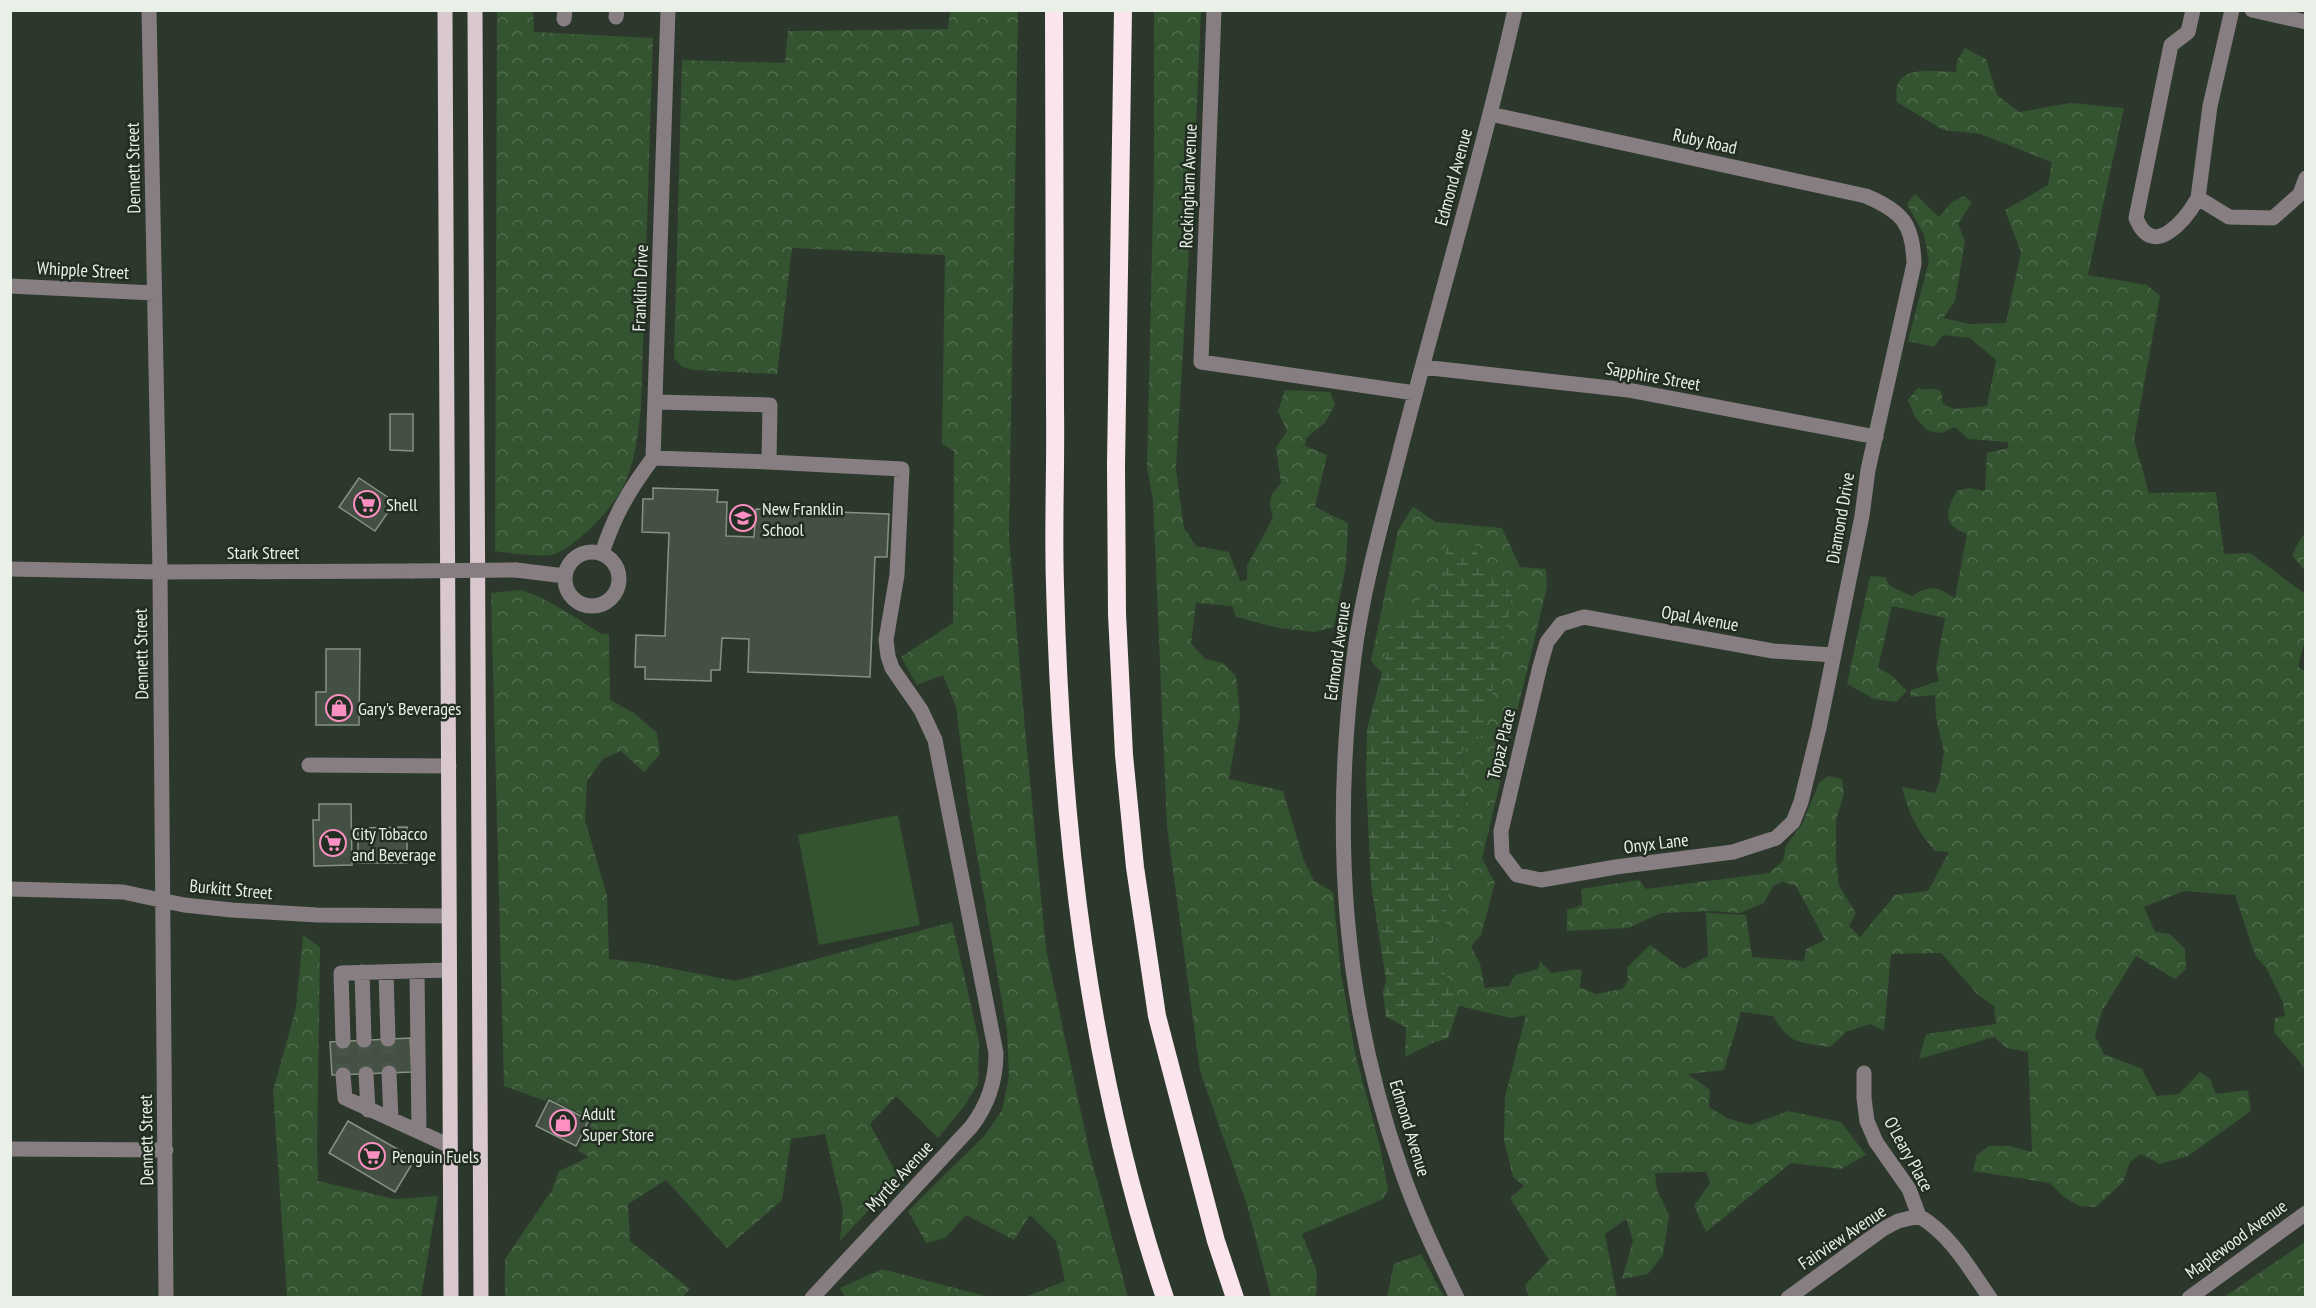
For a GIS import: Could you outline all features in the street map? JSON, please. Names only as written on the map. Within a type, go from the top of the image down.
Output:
[{"type":"highway","points":[[1054,10],[1054,582],[1062,737],[1079,921],[1095,1017],[1123,1150],[1165,1298]]},
{"type":"highway","points":[[1123,10],[1116,477],[1117,614],[1124,755],[1135,867],[1157,1016],[1216,1241],[1235,1298]]},
{"type":"main road","points":[[445,10],[451,1298]]},
{"type":"main road","points":[[475,10],[481,1298]]},
{"type":"street","name":"Dennett Street","points":[[149,10],[160,572],[166,1298]]},
{"type":"street","name":"Franklin Drive","points":[[653,458],[668,10]]},
{"type":"street","name":"Rockingham Avenue","points":[[1214,10],[1201,362],[1415,393]]},
{"type":"street","name":"Edmond Avenue","points":[[1457,1298],[1401,1171],[1371,1067],[1352,963],[1346,915],[1342,853],[1347,726],[1354,654],[1367,582],[1490,114],[1515,10]]},
{"type":"street","points":[[2193,10],[2188,32],[2171,45],[2136,218],[2140,227],[2152,235],[2162,236],[2174,230],[2187,216],[2198,198],[2210,106],[2232,10]]},
{"type":"street","points":[[2252,10],[2306,22]]},
{"type":"street","name":"Ruby Road","points":[[1490,114],[1866,196],[1887,205],[1904,221]]},
{"type":"street","points":[[2198,198],[2229,217],[2273,218],[2300,194],[2306,178]]},
{"type":"street","name":"Diamond Drive","points":[[1793,822],[1801,802],[1819,728],[1876,437],[1914,264],[1913,241],[1904,221]]},
{"type":"street","name":"Whipple Street","points":[[10,286],[154,293]]},
{"type":"street","name":"Sapphire Street","points":[[1422,367],[1628,390],[1876,437]]},
{"type":"street","points":[[602,553],[612,522],[628,492],[653,458],[769,462],[771,405],[656,402]]},
{"type":"street","name":"Myrtle Avenue","points":[[769,462],[902,469],[897,575],[886,640],[888,656],[892,668],[921,710],[935,740],[996,1053],[996,1070],[989,1097],[971,1127],[812,1298]]},
{"type":"street","points":[[602,553],[615,564],[619,574],[619,584],[616,593],[609,601],[594,606],[577,602],[567,590],[565,576],[569,564],[582,554],[602,553]]},
{"type":"street","name":"Stark Street","points":[[10,569],[160,572],[516,570],[565,576]]},
{"type":"street","name":"Opal Avenue","points":[[1561,624],[1584,617],[1773,651],[1833,655]]},
{"type":"street","name":"Topaz Place","points":[[1517,875],[1502,855],[1501,831],[1542,658],[1547,642],[1561,624]]},
{"type":"street","points":[[309,765],[449,766]]},
{"type":"street","name":"Onyx Lane","points":[[1517,875],[1541,880],[1616,867],[1733,852],[1776,838],[1793,822]]},
{"type":"street","name":"Burkitt Street","points":[[10,889],[123,892],[162,901],[232,910],[306,915],[449,916]]},
{"type":"street","points":[[417,970],[419,1131]]},
{"type":"street","points":[[343,1041],[341,972],[449,970]]},
{"type":"street","points":[[362,972],[364,1040]]},
{"type":"street","points":[[386,972],[388,1039]]},
{"type":"street","points":[[389,1073],[391,1119]]},
{"type":"street","name":"O'Leary Place","points":[[1864,1073],[1864,1098],[1868,1121],[1876,1142],[1909,1189],[1919,1216]]},
{"type":"street","points":[[366,1074],[368,1110]]},
{"type":"street","points":[[344,1075],[345,1098],[450,1146]]},
{"type":"street","points":[[10,1149],[166,1150]]},
{"type":"street","name":"Maplewood Avenue","points":[[2189,1298],[2306,1213]]},
{"type":"street","points":[[1919,1216],[1932,1223],[1948,1239],[1990,1298]]},
{"type":"street","name":"Fairview Avenue","points":[[1788,1298],[1883,1229],[1898,1221],[1919,1216]]},
{"type":"green space","points":[[497,11],[533,11],[534,32],[653,38],[641,407],[633,458],[624,486],[592,527],[560,552],[542,556],[495,551]]},
{"type":"green space","points":[[950,11],[1018,11],[1009,536],[1024,718],[1046,949],[1089,1150],[1128,1297],[1025,1297],[1065,1281],[1056,1241],[1030,1215],[1014,1240],[966,1215],[945,1238],[926,1243],[908,1211],[985,1135],[1002,1110],[1009,1076],[1007,1031],[968,802],[956,707],[943,675],[917,685],[901,657],[953,623],[954,451],[942,444],[945,255],[792,248],[777,374],[693,370],[682,367],[674,358],[682,60],[785,63],[788,31],[948,29]]},
{"type":"green space","points":[[1154,11],[1201,11],[1176,469],[1184,528],[1196,546],[1229,552],[1240,581],[1247,580],[1247,566],[1273,518],[1271,499],[1281,483],[1276,448],[1287,431],[1278,411],[1285,390],[1330,392],[1335,404],[1325,423],[1306,438],[1305,446],[1327,455],[1315,507],[1348,523],[1346,565],[1334,627],[1315,632],[1279,628],[1236,617],[1232,606],[1196,603],[1191,643],[1205,659],[1223,663],[1236,676],[1240,715],[1229,779],[1283,791],[1304,861],[1314,881],[1333,892],[1341,973],[1355,1053],[1380,1146],[1388,1190],[1383,1199],[1302,1234],[1317,1272],[1316,1297],[1271,1297],[1247,1205],[1200,1071],[1167,826],[1153,500],[1147,467],[1154,168]]},
{"type":"green space","points":[[1965,48],[1986,59],[1997,95],[2019,112],[2071,103],[2124,108],[2088,275],[2147,285],[2160,296],[2134,440],[2149,493],[2216,492],[2224,554],[2250,553],[2305,594],[2305,639],[2298,667],[2306,671],[2305,1070],[2274,1032],[2275,1018],[2285,1016],[2283,1003],[2267,969],[2255,955],[2235,895],[2184,891],[2144,907],[2155,932],[2170,934],[2185,949],[2186,969],[2175,979],[2136,956],[2102,1011],[2095,1036],[2104,1054],[2142,1069],[2156,1096],[2179,1094],[2200,1072],[2210,1079],[2216,1094],[2248,1090],[2251,1111],[2188,1156],[2160,1164],[2141,1154],[2130,1162],[2123,1182],[2096,1207],[2079,1206],[2064,1197],[2050,1183],[1973,1171],[1977,1155],[1989,1146],[2010,1146],[2032,1152],[2028,1052],[2007,1048],[1994,1037],[1919,1059],[1926,1034],[1996,1024],[1994,1006],[1978,995],[1941,953],[1891,954],[1884,1031],[1870,1024],[1846,1032],[1830,1047],[1810,1044],[1790,1037],[1773,1016],[1741,1012],[1724,1070],[1688,1074],[1710,1090],[1709,1107],[1727,1118],[1750,1125],[1788,1111],[1841,1122],[1866,1155],[1841,1169],[1791,1163],[1706,1232],[1694,1206],[1710,1183],[1706,1172],[1655,1173],[1657,1190],[1669,1215],[1663,1255],[1648,1274],[1622,1279],[1633,1241],[1626,1219],[1605,1234],[1617,1297],[1529,1297],[1525,1285],[1549,1260],[1510,1198],[1524,1186],[1513,1177],[1504,1140],[1505,1097],[1526,1015],[1511,1018],[1459,1006],[1432,943],[1446,925],[1447,897],[1452,874],[1451,854],[1457,821],[1467,802],[1462,750],[1481,736],[1503,646],[1488,575],[1478,558],[1445,587],[1393,614],[1382,673],[1371,661],[1398,530],[1413,507],[1436,522],[1502,528],[1520,567],[1546,569],[1547,587],[1482,858],[1495,883],[1481,935],[1471,946],[1480,964],[1485,988],[1509,986],[1515,975],[1538,969],[1540,961],[1551,973],[1580,969],[1582,972],[1580,987],[1596,994],[1622,989],[1628,981],[1627,968],[1650,945],[1683,969],[1708,956],[1706,913],[1746,915],[1752,957],[1804,961],[1806,949],[1825,940],[1796,886],[1783,882],[1773,886],[1764,903],[1740,913],[1712,911],[1661,913],[1628,928],[1567,931],[1567,910],[1582,905],[1581,889],[1639,880],[1646,889],[1769,873],[1783,861],[1786,846],[1802,824],[1819,783],[1829,776],[1842,779],[1844,794],[1836,820],[1836,861],[1839,886],[1856,913],[1849,926],[1860,937],[1895,895],[1928,891],[1949,852],[1935,851],[1923,836],[1910,813],[1902,787],[1935,793],[1939,783],[1944,752],[1936,718],[1935,695],[1910,697],[1911,690],[1939,681],[1936,668],[1945,618],[1892,606],[1878,668],[1891,675],[1907,691],[1896,702],[1874,699],[1847,684],[1870,576],[1885,577],[1890,586],[1912,596],[1934,588],[1955,598],[1967,534],[1950,522],[1948,511],[1950,505],[1957,491],[1969,488],[1985,491],[1987,453],[2008,448],[2008,442],[1968,439],[1955,427],[1942,433],[1928,431],[1915,417],[1908,400],[1918,388],[1941,391],[1943,404],[1954,409],[1987,406],[1996,360],[1970,338],[1943,335],[1934,347],[1908,341],[1929,261],[1924,235],[1907,204],[1915,194],[1939,217],[1952,202],[1964,196],[1972,202],[1958,224],[1965,241],[1955,301],[1943,318],[1969,324],[2006,323],[2021,252],[2005,210],[2048,185],[2052,162],[1980,134],[1943,130],[1897,102],[1896,89],[1906,75],[1924,71],[1956,72],[1957,61]]},
{"type":"green space","points":[[2305,534],[2305,571],[2292,555]]},
{"type":"green space","points":[[1446,544],[1475,544],[1478,558],[1488,575],[1515,580],[1503,646],[1481,736],[1462,751],[1467,802],[1457,821],[1451,854],[1452,874],[1447,897],[1446,925],[1432,943],[1459,1006],[1448,1038],[1405,1057],[1406,1027],[1386,1017],[1383,992],[1386,980],[1371,884],[1366,779],[1367,729],[1382,673],[1393,614],[1445,587]]},
{"type":"green space","points":[[521,590],[553,604],[602,634],[609,634],[610,700],[634,713],[657,733],[660,754],[644,772],[621,751],[603,759],[587,781],[585,820],[607,896],[609,959],[643,963],[735,981],[952,922],[979,1041],[978,1084],[963,1108],[938,1138],[896,1096],[870,1124],[899,1178],[840,1241],[843,1211],[825,1134],[791,1139],[782,1200],[727,1248],[666,1180],[628,1204],[630,1241],[690,1289],[683,1297],[505,1297],[505,1259],[552,1190],[559,1171],[589,1157],[578,1151],[593,1120],[547,1097],[545,1101],[504,1086],[491,593]]},
{"type":"green space","points":[[898,815],[920,925],[819,945],[798,835]]},
{"type":"green space","points":[[303,935],[320,947],[318,1181],[394,1199],[438,1196],[421,1297],[287,1297],[273,1091],[296,1008]]},
{"type":"green space","points":[[2305,1242],[2305,1297],[2224,1297]]},
{"type":"green space","points":[[1421,1254],[1444,1297],[1387,1297],[1394,1264]]},
{"type":"green space","points":[[882,1269],[989,1297],[845,1297],[840,1288]]},
{"type":"building","points":[[390,414],[413,414],[413,451],[390,450]]},
{"type":"building","name":"Shell","points":[[359,478],[395,502],[375,531],[339,507]]},
{"type":"building","points":[[653,488],[718,490],[717,502],[727,502],[726,536],[754,537],[756,509],[889,514],[887,557],[875,557],[870,677],[748,672],[749,639],[722,638],[720,670],[711,670],[711,681],[645,679],[645,667],[635,667],[636,635],[665,636],[669,533],[642,532],[643,499],[653,499]]},
{"type":"building","points":[[326,649],[360,649],[359,725],[316,725],[316,692],[326,692]]},
{"type":"building","name":"City Tobacco and Beverage","points":[[319,804],[351,804],[352,865],[314,866],[313,820],[319,820]]},
{"type":"building","points":[[407,827],[407,863],[358,863],[358,828]]},
{"type":"building","points":[[410,1038],[412,1072],[332,1075],[330,1042]]},
{"type":"building","name":"Adult Super Store","points":[[549,1100],[589,1120],[576,1146],[536,1126]]},
{"type":"building","name":"Penguin Fuels","points":[[348,1121],[415,1159],[395,1192],[329,1153]]},
{"type":"tunnel","points":[[388,1039],[389,1073]]},
{"type":"tunnel","points":[[364,1040],[366,1074]]},
{"type":"tunnel","points":[[343,1041],[343,1075]]},
{"type":"place","name":"Shell","points":[[367,504]]},
{"type":"place","name":"New Franklin School","points":[[743,518]]},
{"type":"place","name":"Gary's Beverages","points":[[339,708]]},
{"type":"place","name":"City Tobacco and Beverage","points":[[333,843]]},
{"type":"place","name":"Adult Super Store","points":[[563,1123]]},
{"type":"place","name":"Penguin Fuels","points":[[372,1156]]}]
